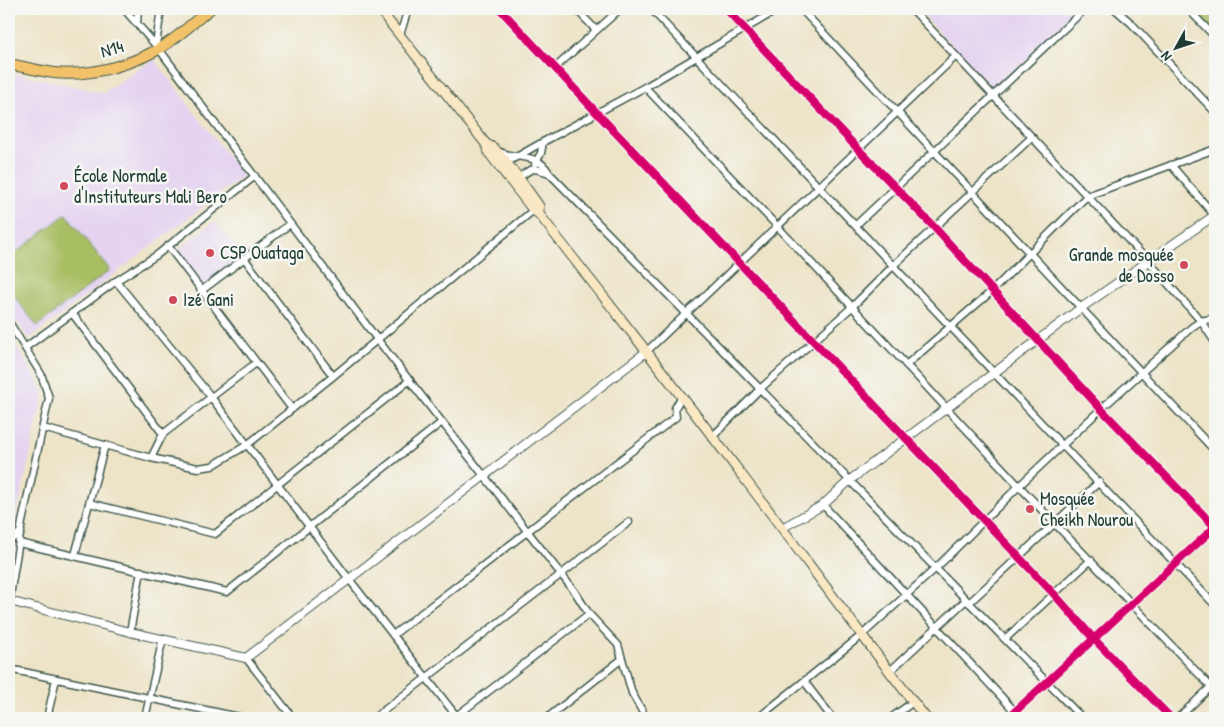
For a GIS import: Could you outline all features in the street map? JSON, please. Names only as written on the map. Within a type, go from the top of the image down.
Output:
[{"type":"main road","name":"N14","points":[[9,64],[55,73],[85,73],[127,64],[158,47],[210,9]]},
{"type":"main road","points":[[379,9],[490,146],[646,352],[713,436],[889,672],[926,718]]},
{"type":"street","points":[[124,9],[158,47],[377,340],[561,574],[589,614],[618,645],[632,692],[646,718]]},
{"type":"street","points":[[137,24],[138,9]]},
{"type":"street","points":[[158,47],[161,9]]},
{"type":"street","points":[[400,35],[408,9]]},
{"type":"street","points":[[500,9],[984,523],[1171,718]]},
{"type":"street","points":[[576,9],[596,30]]},
{"type":"street","points":[[556,68],[620,9]]},
{"type":"street","points":[[651,9],[1215,605]]},
{"type":"street","points":[[726,9],[858,150],[934,227],[1101,409],[1215,527],[1008,718]]},
{"type":"street","points":[[503,165],[645,87],[779,9]]},
{"type":"street","points":[[801,9],[1215,451]]},
{"type":"street","points":[[912,9],[1148,262],[1201,321],[1215,342]]},
{"type":"street","points":[[856,225],[1085,9]]},
{"type":"street","points":[[1115,9],[1131,23],[1215,112]]},
{"type":"street","points":[[1188,9],[1215,37]]},
{"type":"street","points":[[246,658],[646,352],[956,56]]},
{"type":"street","points":[[645,87],[1020,486],[1214,687],[1178,718]]},
{"type":"street","points":[[713,436],[760,389],[852,307],[894,264],[1032,137]]},
{"type":"street","points":[[515,180],[532,169],[540,160],[543,142]]},
{"type":"street","points":[[490,146],[508,155],[540,160],[549,173],[850,480],[935,570],[1082,718]]},
{"type":"street","points":[[906,365],[992,291],[1087,196],[1215,149]]},
{"type":"street","points":[[782,528],[824,505],[850,480],[1037,340],[1215,216],[1171,165]]},
{"type":"street","points":[[532,169],[536,168],[549,173]]},
{"type":"street","points":[[26,347],[116,281],[168,246],[255,176]]},
{"type":"street","points":[[43,428],[151,458],[198,468],[212,466],[247,445],[537,210]]},
{"type":"street","points":[[201,291],[290,224]]},
{"type":"street","points":[[168,246],[292,409]]},
{"type":"street","points":[[244,258],[334,376]]},
{"type":"street","points":[[116,281],[211,398],[456,718],[589,614]]},
{"type":"street","points":[[72,313],[163,434]]},
{"type":"street","points":[[758,718],[862,635],[935,570],[1101,409],[1192,327],[1201,321],[1215,318]]},
{"type":"street","points":[[9,322],[41,374],[49,398],[21,532],[9,601],[130,632],[246,658],[293,718]]},
{"type":"street","points":[[151,458],[163,434],[256,363]]},
{"type":"street","points":[[89,503],[214,534],[410,380]]},
{"type":"street","points":[[392,635],[676,417],[675,408],[682,396]]},
{"type":"street","points":[[19,543],[227,592],[442,422]]},
{"type":"street","points":[[75,556],[105,445]]},
{"type":"street","points":[[889,672],[1099,482]]},
{"type":"street","points":[[824,505],[1021,718]]},
{"type":"street","points":[[374,718],[629,522]]},
{"type":"street","points":[[9,541],[21,532]]},
{"type":"street","points":[[1005,639],[1091,560]]},
{"type":"street","points":[[130,632],[141,571]]},
{"type":"street","points":[[145,718],[163,638]]},
{"type":"street","points":[[547,718],[622,659]]},
{"type":"street","points":[[9,669],[244,718]]},
{"type":"street","points":[[47,718],[56,679]]},
{"type":"street","points":[[804,681],[832,718]]},
{"type":"street","points":[[891,718],[913,702]]},
{"type":"shaded area","points":[[918,9],[1082,9],[995,91]]},
{"type":"shaded area","name":"École Normale d'Instituteurs Mali Bero","points":[[154,59],[243,176],[29,339],[9,310],[9,72],[103,93]]},
{"type":"shaded area","name":"CSP Ouataga","points":[[215,221],[243,256],[204,286],[177,250]]},
{"type":"shaded area","points":[[9,334],[42,389],[43,396],[13,531],[9,535]]},
{"type":"green space","points":[[1192,9],[1215,9],[1215,34]]},
{"type":"green space","points":[[66,214],[110,270],[37,326],[9,289],[9,258]]},
{"type":"cycle path","points":[[500,9],[1054,594],[1093,638],[1171,718]]},
{"type":"cycle path","points":[[726,9],[934,227],[1101,409],[1215,527],[1008,718]]},
{"type":"place","name":"École Normale d'Instituteurs Mali Bero","points":[[64,186]]},
{"type":"place","name":"CSP Ouataga","points":[[210,253]]},
{"type":"place","name":"Grande mosquée de Dosso","points":[[1184,265]]},
{"type":"place","name":"Izé Gani","points":[[173,300]]},
{"type":"place","name":"Mosquée Cheikh Nourou","points":[[1030,509]]}]
